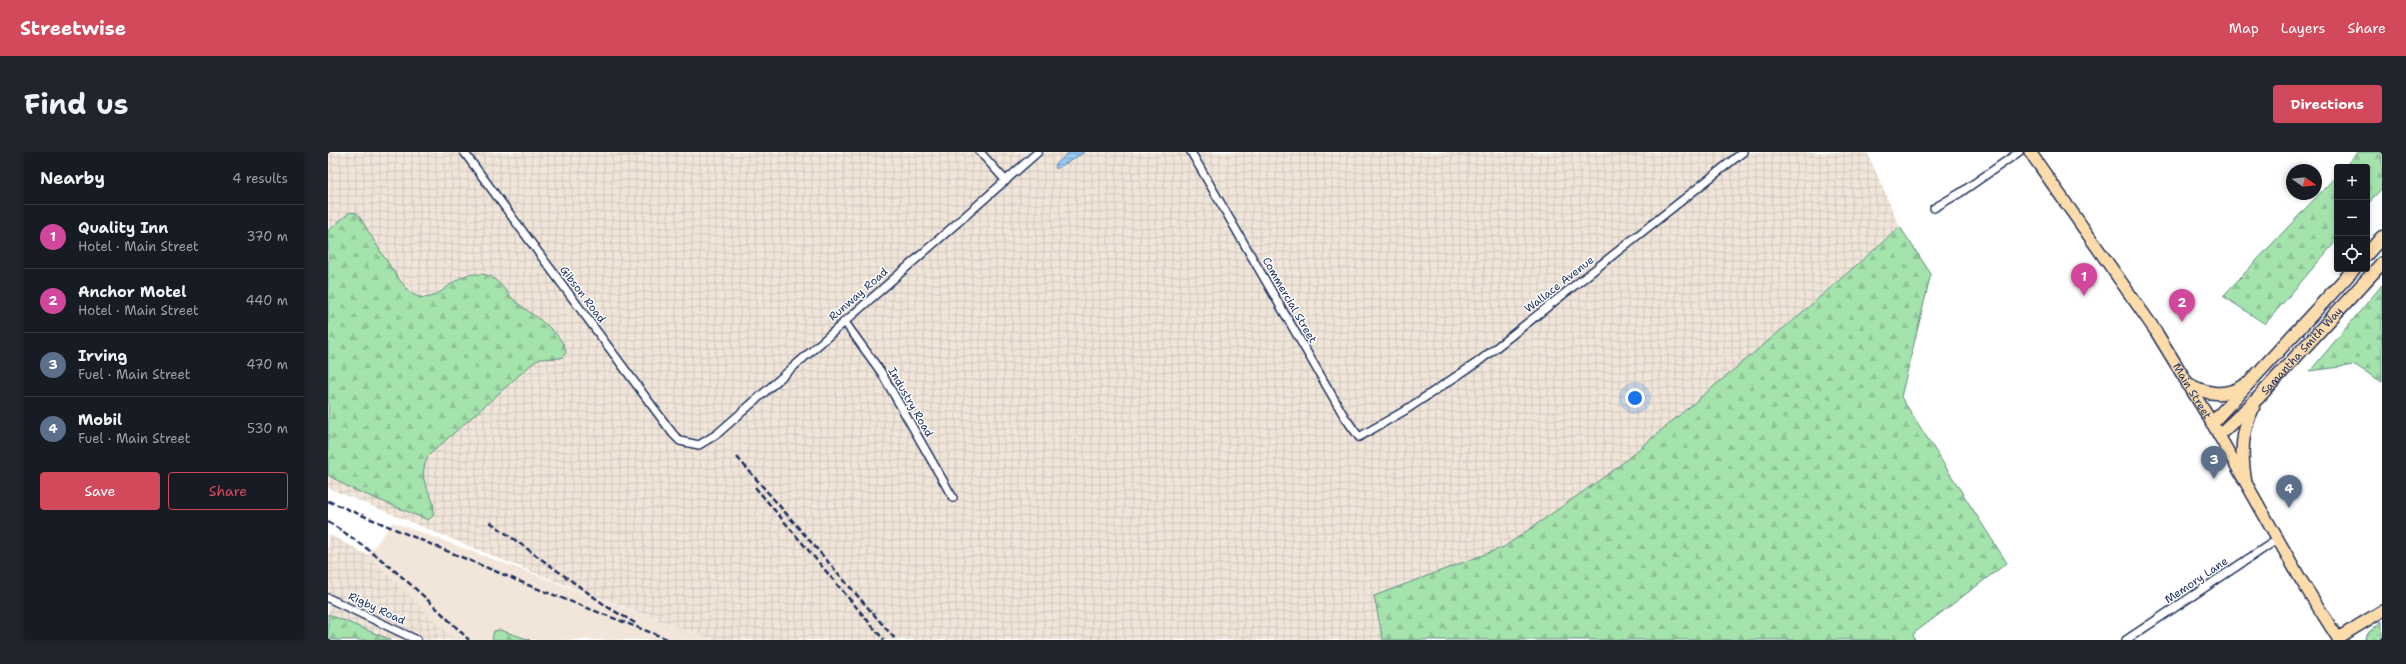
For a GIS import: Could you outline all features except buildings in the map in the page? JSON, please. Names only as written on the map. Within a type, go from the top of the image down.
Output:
[{"type":"highway","points":[[2370,251],[2382,237]]},
{"type":"highway","name":"Samantha Smith Way","points":[[2219,435],[2258,398],[2382,263]]},
{"type":"highway","name":"Samantha Smith Way","points":[[2212,423],[2351,272]]},
{"type":"highway","points":[[2188,384],[2207,392],[2220,393],[2242,387],[2252,380]]},
{"type":"highway","points":[[2245,480],[2242,458],[2243,437],[2248,418],[2258,398]]},
{"type":"main road","name":"Main Street","points":[[2030,152],[2155,330],[2212,423],[2337,639]]},
{"type":"main road","points":[[2337,639],[2382,611]]},
{"type":"street","name":"Gibson Road","points":[[464,152],[673,434],[688,444]]},
{"type":"street","points":[[980,152],[1006,181]]},
{"type":"street","name":"Runway Road","points":[[688,444],[704,444],[717,434],[1038,152]]},
{"type":"street","name":"Commercial Street","points":[[1191,152],[1344,416],[1359,437],[1381,425]]},
{"type":"street","name":"Wallace Avenue","points":[[1381,425],[1478,362],[1743,152]]},
{"type":"street","points":[[1934,208],[1960,193],[2019,152]]},
{"type":"street","name":"Industry Road","points":[[844,321],[881,372],[953,498]]},
{"type":"street","name":"Memory Lane","points":[[2126,640],[2278,539]]},
{"type":"street","name":"Rigby Road","points":[[328,598],[417,640]]},
{"type":"shaded area","points":[[328,152],[1867,152],[1900,227],[1805,310],[1614,470],[1504,547],[1374,596],[1383,640],[717,640],[687,631],[542,576],[328,488]]},
{"type":"shaded area","points":[[393,522],[687,631],[717,640],[455,640],[368,555]]},
{"type":"shaded area","points":[[328,534],[368,555],[455,640],[328,640]]},
{"type":"green space","points":[[2358,152],[2382,152],[2382,188],[2370,202],[2370,164],[2347,164]]},
{"type":"green space","points":[[2334,178],[2334,244],[2265,324],[2223,296],[2313,200],[2322,200],[2322,191]]},
{"type":"green space","points":[[350,212],[357,213],[401,282],[414,295],[423,298],[431,297],[466,275],[487,275],[494,279],[514,300],[552,330],[564,345],[566,353],[561,358],[540,359],[533,363],[428,456],[424,466],[424,475],[434,508],[433,516],[428,520],[350,488],[328,475],[328,231]]},
{"type":"green space","points":[[1900,227],[1931,274],[1901,397],[2007,563],[1913,634],[1915,640],[1383,640],[1374,596],[1504,547],[1614,470],[1805,310]]},
{"type":"green space","points":[[2382,285],[2382,382],[2355,365],[2310,371]]},
{"type":"green space","points":[[328,614],[391,640],[328,640]]},
{"type":"green space","points":[[2382,621],[2382,640],[2364,640],[2369,632]]},
{"type":"green space","points":[[500,630],[530,640],[494,640],[492,638],[494,631]]},
{"type":"water","points":[[1069,152],[1085,152],[1056,169],[1055,165]]},
{"type":"railway","points":[[737,457],[896,640]]},
{"type":"railway","points":[[755,487],[884,640]]},
{"type":"railway","points":[[328,501],[528,585],[670,640]]},
{"type":"railway","points":[[328,522],[366,548],[402,577],[469,640]]},
{"type":"railway","points":[[490,522],[609,608],[637,624]]},
{"type":"place","name":"Quality Inn","points":[[2084,296]]},
{"type":"place","name":"Anchor Motel","points":[[2182,322]]},
{"type":"place","name":"Irving","points":[[2214,479]]},
{"type":"place","name":"Mobil","points":[[2289,508]]}]
